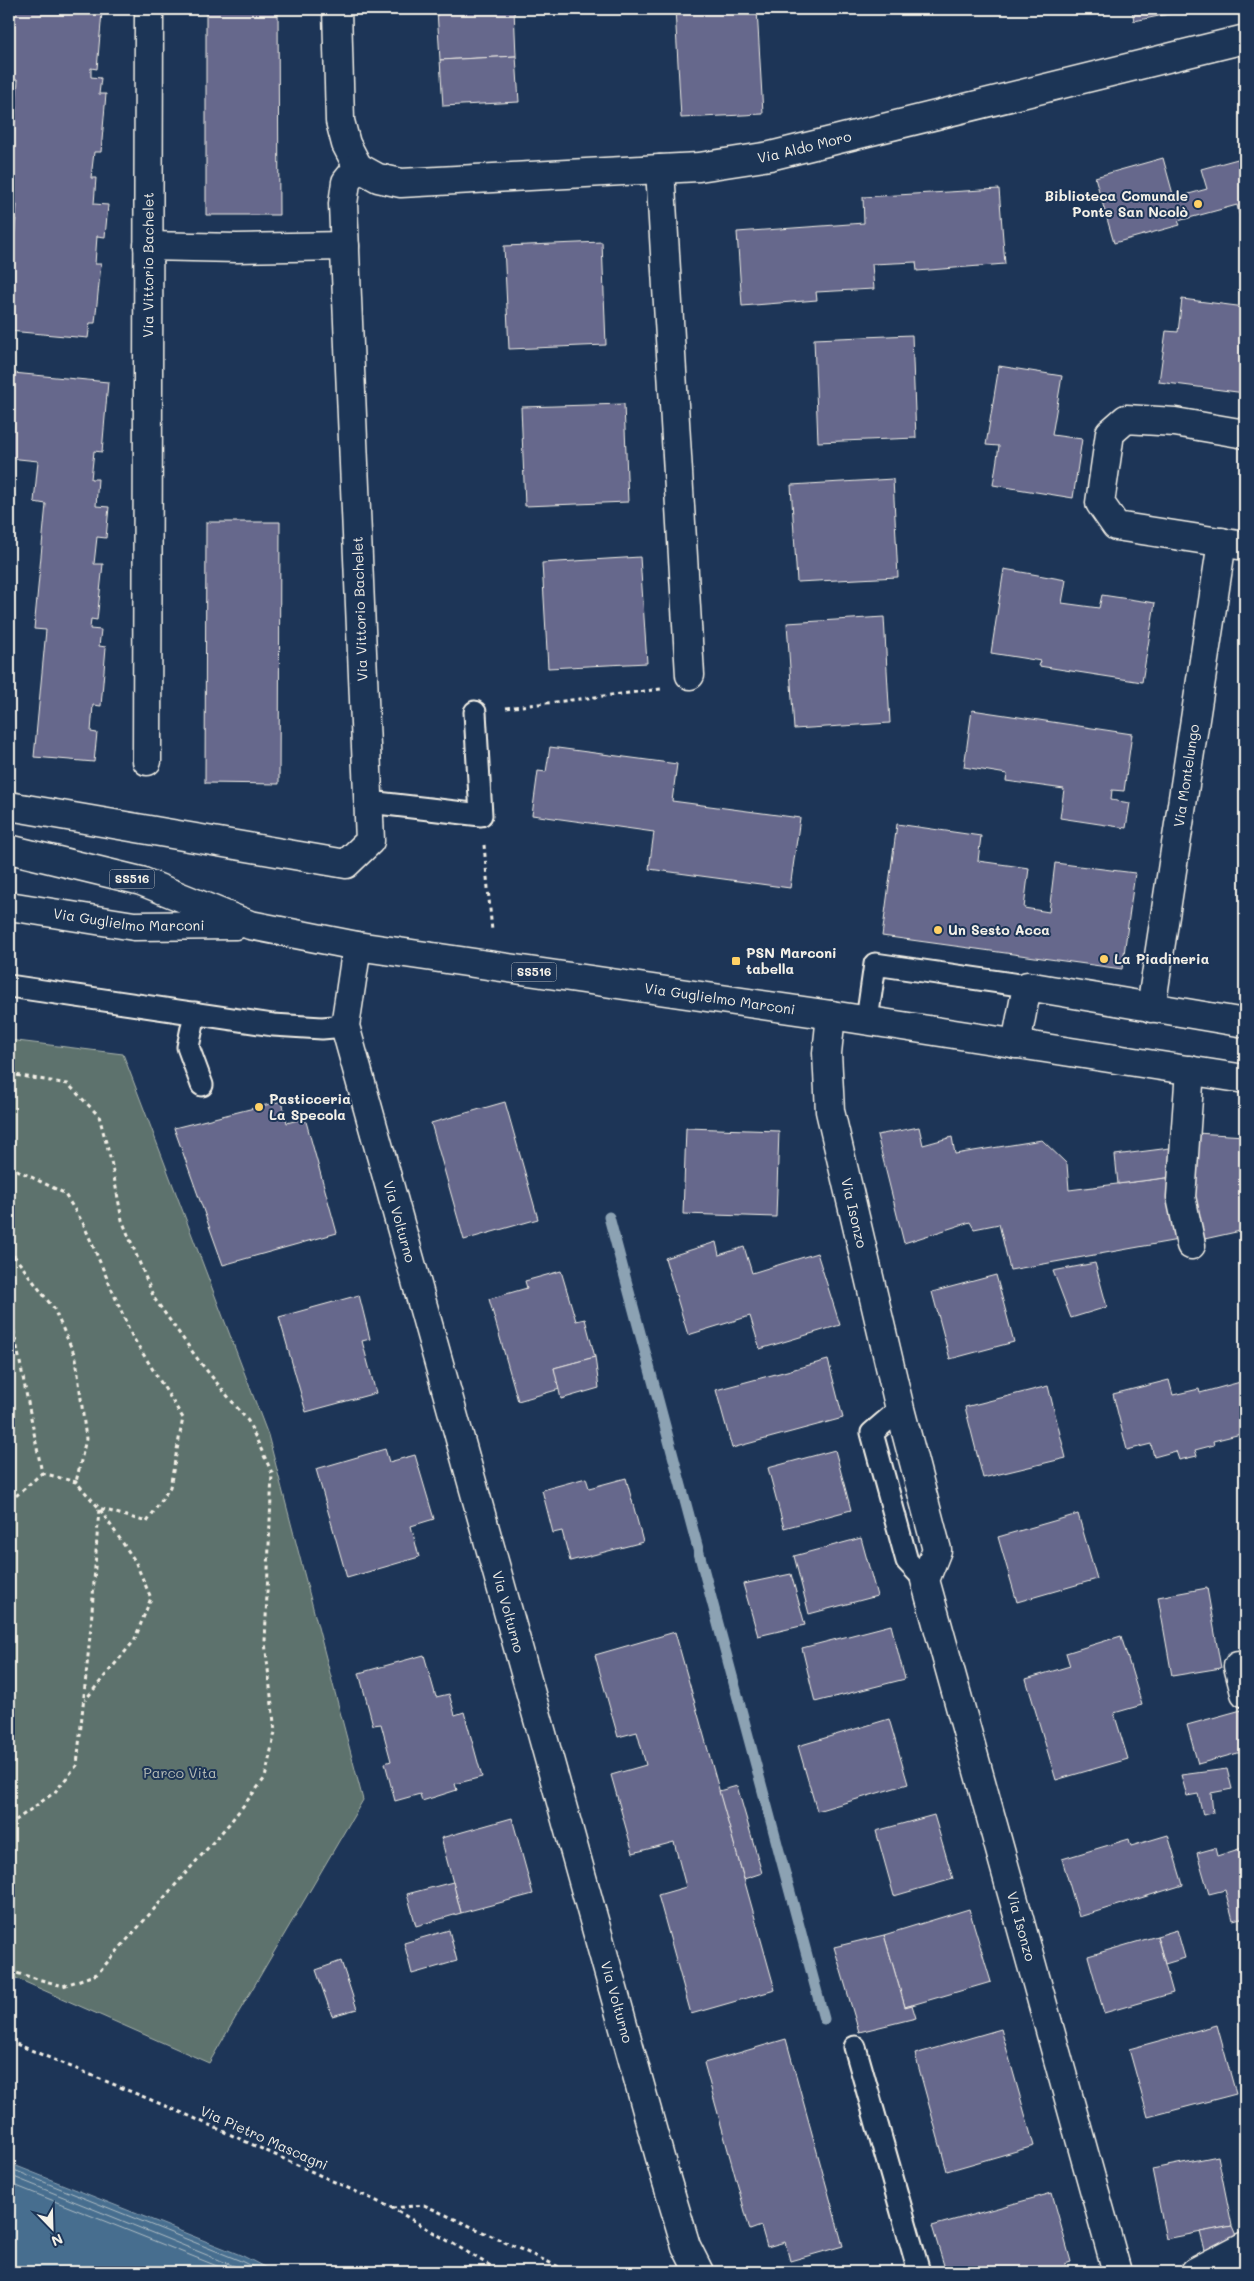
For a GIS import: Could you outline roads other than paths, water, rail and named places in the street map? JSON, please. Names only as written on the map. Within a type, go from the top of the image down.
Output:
[{"type":"street","name":"Via Vittorio Bachelet","points":[[146,760],[149,9]]},
{"type":"street","points":[[337,9],[340,121],[346,144],[358,167]]},
{"type":"street","name":"Via Aldo Moro","points":[[358,167],[378,178],[400,183],[660,169],[770,156],[1245,39]]},
{"type":"street","name":"Via Vittorio Bachelet","points":[[9,806],[346,864],[370,842],[342,204],[346,182],[358,167]]},
{"type":"street","points":[[660,169],[680,681]]},
{"type":"street","points":[[148,246],[255,248],[345,246]]},
{"type":"street","name":"Via Montelungo","points":[[1151,1008],[1234,544],[1116,526],[1100,503],[1110,433],[1126,419],[1175,422],[1245,434]]},
{"type":"street","name":"Via Guglielmo Marconi","points":[[9,849],[141,881],[250,925],[357,946],[867,1020],[1245,1079]]},
{"type":"street","name":"Via Guglielmo Marconi","points":[[9,906],[134,926],[250,925]]},
{"type":"street","name":"Via Volturno","points":[[357,946],[345,1026],[664,2172],[686,2246],[699,2272]]},
{"type":"street","points":[[1016,1044],[1027,986],[1245,1024]]},
{"type":"street","name":"Via Isonzo","points":[[831,1015],[827,1053],[830,1111],[900,1409],[937,1550],[925,1580],[1117,2272]]},
{"type":"street","points":[[1190,1070],[1181,1197],[1191,1245]]},
{"type":"street","points":[[1238,1666],[1245,1693]]},
{"type":"street","points":[[1195,2272],[1245,2246]]},
{"type":"lane","points":[[369,802],[481,815],[475,712]]},
{"type":"lane","points":[[867,1020],[875,964],[1027,986]]},
{"type":"lane","points":[[9,986],[273,1025],[322,1028],[345,1026]]},
{"type":"lane","points":[[195,1013],[188,1047],[202,1085]]},
{"type":"lane","points":[[855,2047],[919,2272]]},
{"type":"water","points":[[9,2163],[243,2256],[274,2272],[9,2272]]},
{"type":"waterway","points":[[609,1217],[824,2019]]},
{"type":"place","name":"Biblioteca Comunale Ponte San Ncolò","points":[[1198,204]]},
{"type":"place","name":"Un Sesto Acca","points":[[938,930]]},
{"type":"place","name":"La Piadineria","points":[[1104,959]]},
{"type":"place","name":"PSN Marconi tabella","points":[[736,961]]},
{"type":"place","name":"Pasticceria La Specola","points":[[259,1107]]},
{"type":"park label","name":"Parco Vita","points":[[180,1773]]}]
